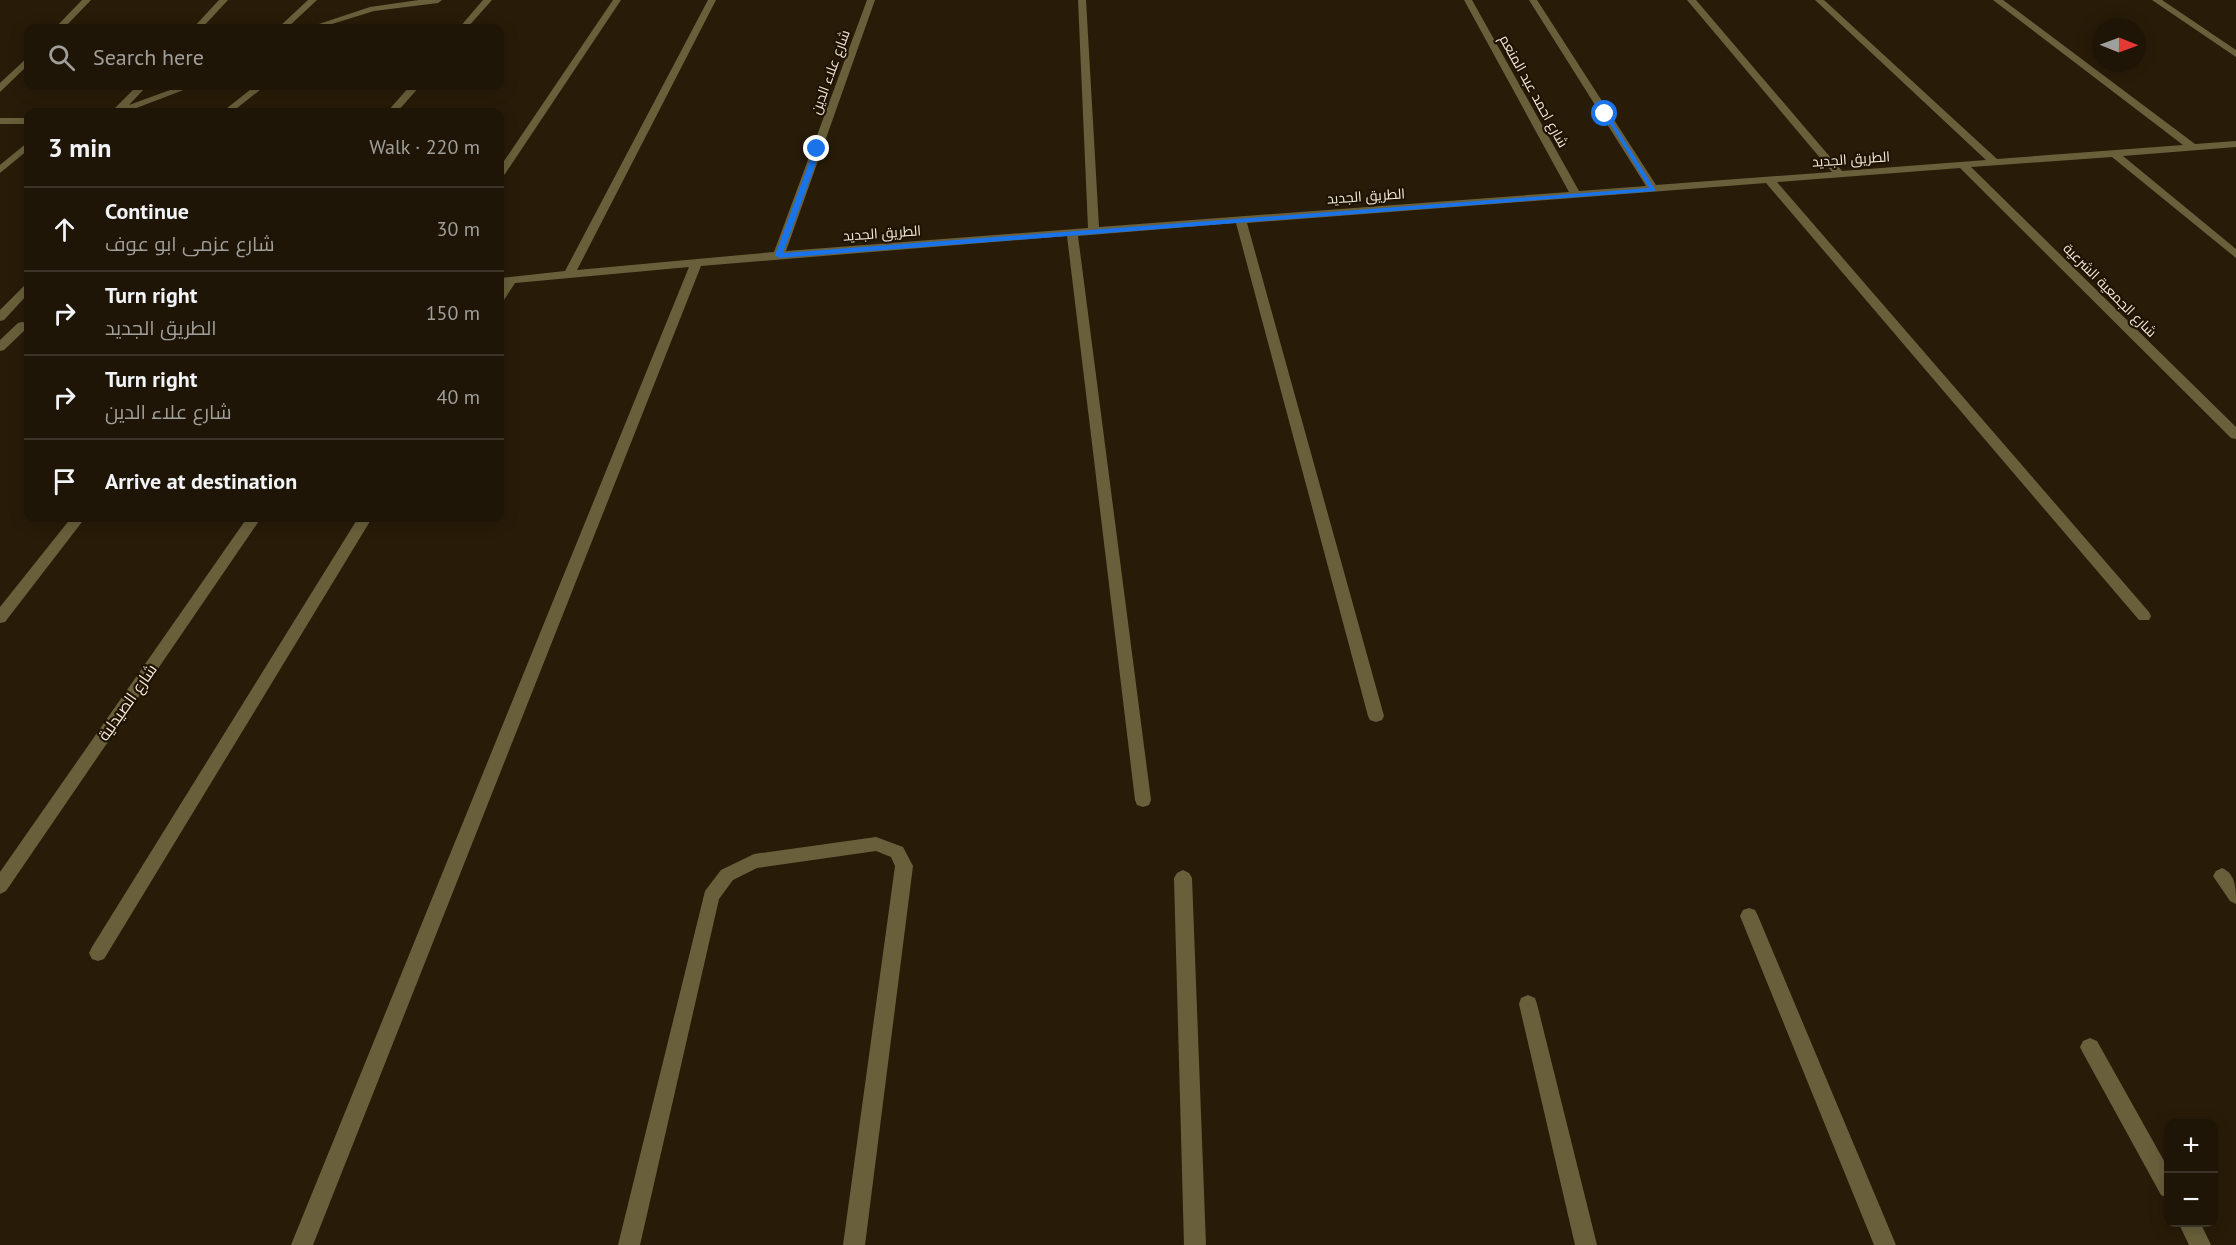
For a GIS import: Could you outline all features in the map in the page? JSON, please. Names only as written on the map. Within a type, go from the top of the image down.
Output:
[{"type":"street","points":[[63,24],[87,0]]},
{"type":"street","points":[[201,24],[224,0]]},
{"type":"street","points":[[286,24],[313,0]]},
{"type":"street","points":[[328,24],[373,9],[438,0]]},
{"type":"street","points":[[467,24],[488,0]]},
{"type":"street","points":[[504,168],[617,0]]},
{"type":"street","points":[[568,275],[712,0]]},
{"type":"street","name":"شارع علاء الدين","points":[[779,255],[871,0]]},
{"type":"street","points":[[1082,0],[1094,232]]},
{"type":"street","name":"شارع احمد عبد المنعم","points":[[1468,0],[1576,195]]},
{"type":"street","points":[[1533,0],[1653,189]]},
{"type":"street","points":[[1691,0],[1840,175]]},
{"type":"street","points":[[1819,0],[1995,164]]},
{"type":"street","points":[[1996,0],[2192,147]]},
{"type":"street","points":[[2156,0],[2236,54]]},
{"type":"street","points":[[0,89],[24,64]]},
{"type":"street","points":[[121,108],[138,90]]},
{"type":"street","points":[[128,108],[178,90]]},
{"type":"street","points":[[232,108],[255,90]]},
{"type":"street","points":[[396,108],[411,90]]},
{"type":"street","points":[[0,121],[24,121]]},
{"type":"street","name":"الطريق الجديد","points":[[505,281],[779,255],[2236,144]]},
{"type":"street","points":[[0,170],[24,149]]},
{"type":"street","points":[[2115,154],[2236,255]]},
{"type":"street","name":"شارع الجمعية الشرعية","points":[[1964,166],[2236,435]]},
{"type":"street","points":[[1770,181],[2144,616]]},
{"type":"street","points":[[1241,221],[1376,716]]},
{"type":"street","points":[[1072,234],[1143,800]]},
{"type":"street","points":[[302,1245],[696,263]]},
{"type":"street","points":[[0,317],[24,292]]},
{"type":"street","points":[[0,327],[24,325]]},
{"type":"street","points":[[0,347],[24,326]]},
{"type":"street","points":[[0,618],[75,522]]},
{"type":"street","name":"شارع الصيدلية","points":[[0,886],[251,522]]},
{"type":"street","points":[[98,953],[363,522]]},
{"type":"street","points":[[629,1245],[711,896],[726,875],[754,861],[876,843],[897,852],[904,866],[854,1245]]},
{"type":"street","points":[[2222,876],[2236,896]]},
{"type":"street","points":[[1183,878],[1195,1245]]},
{"type":"street","points":[[1749,916],[1885,1245]]},
{"type":"street","points":[[1528,1004],[1586,1245]]},
{"type":"street","points":[[2090,1047],[2164,1179]]},
{"type":"street","points":[[2191,1227],[2200,1245]]},
{"type":"route","points":[[817,149],[779,255],[1653,189],[1605,114]]}]
